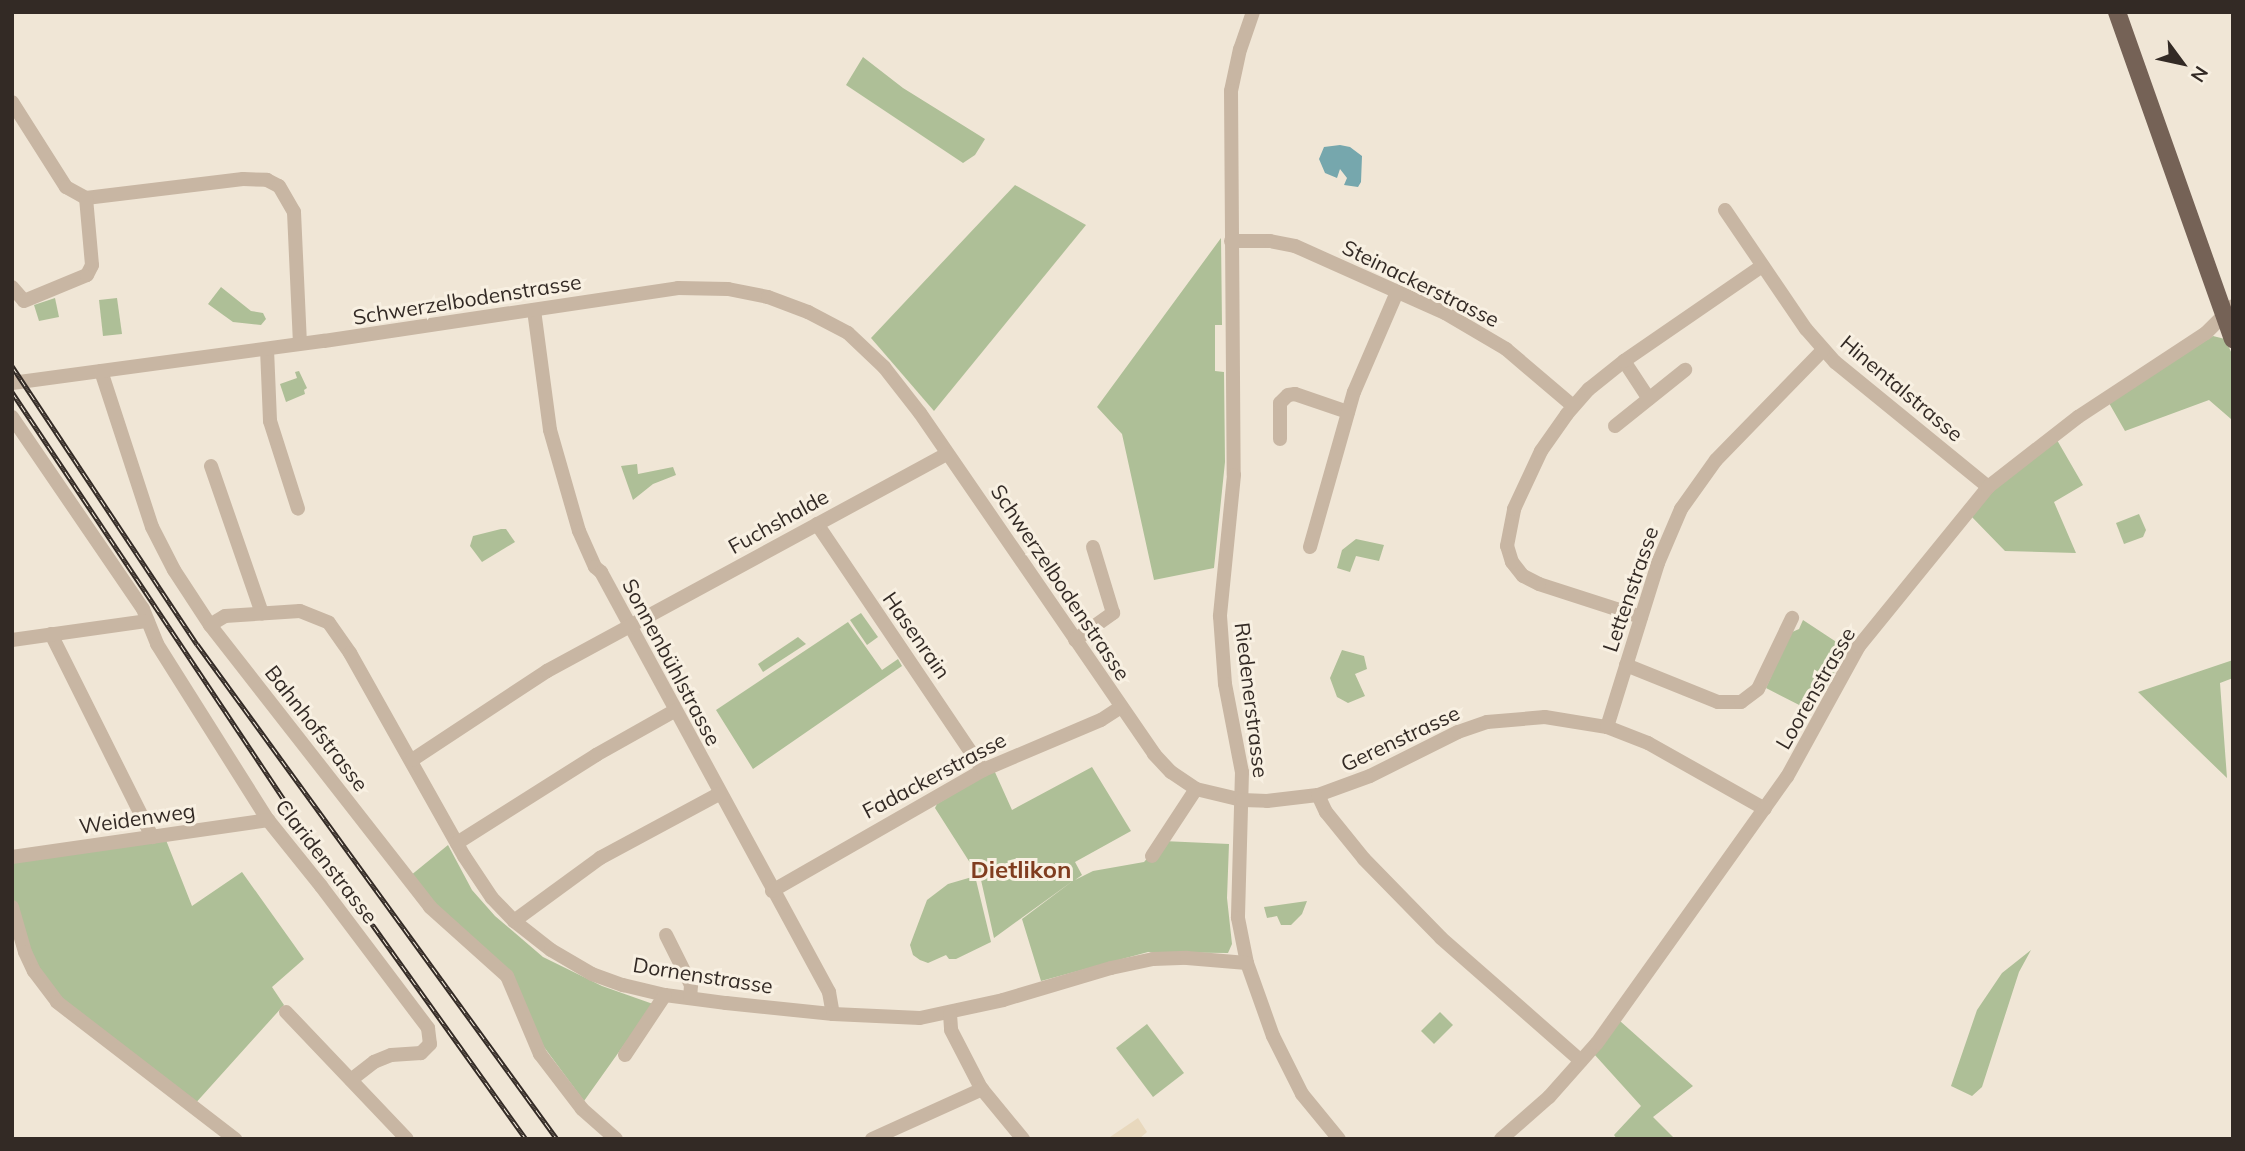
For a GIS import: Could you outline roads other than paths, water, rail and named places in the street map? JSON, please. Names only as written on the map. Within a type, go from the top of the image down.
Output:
[{"type":"main road","points":[[2117,12],[2228,311],[2233,339]]},
{"type":"street","name":"Riedenerstrasse","points":[[1252,12],[1231,91],[1234,475],[1222,581],[1220,635],[1225,684],[1242,772],[1238,906],[1247,963],[1273,1036],[1302,1094],[1339,1139]]},
{"type":"street","points":[[12,102],[66,187],[86,198],[243,179],[267,180],[279,186],[294,212],[300,343]]},
{"type":"street","points":[[12,287],[24,301],[87,275],[92,265],[86,198]]},
{"type":"street","name":"Hinentalstrasse","points":[[1726,210],[1823,351],[1856,382],[1988,487]]},
{"type":"street","name":"Steinackerstrasse","points":[[1231,241],[1287,244],[1445,313],[1491,339],[1573,406]]},
{"type":"street","points":[[1641,617],[1534,583],[1520,573],[1510,557],[1507,533],[1525,483],[1548,440],[1573,406],[1624,360],[1762,266]]},
{"type":"street","name":"Schwerzelbodenstrasse","points":[[101,371],[678,288],[728,289],[788,303],[833,326],[852,345],[870,354],[899,384],[1121,708],[1161,762],[1196,789],[1242,800]]},
{"type":"street","points":[[1310,547],[1348,412],[1397,292]]},
{"type":"street","name":"Sonnenbühlstrasse","points":[[534,310],[550,430],[569,500],[595,567],[829,992],[832,1014]]},
{"type":"street","name":"Loorenstrasse","points":[[1500,1139],[1549,1097],[1581,1061],[1765,809],[1799,758],[1859,646],[1988,487],[2078,417],[2199,338],[2228,311]]},
{"type":"street","points":[[267,349],[270,421],[298,509]]},
{"type":"street","name":"Lettenstrasse","points":[[1607,727],[1666,541],[1694,489],[1725,451],[1823,351]]},
{"type":"street","points":[[1624,360],[1649,399]]},
{"type":"street","points":[[1615,426],[1685,370]]},
{"type":"street","points":[[12,383],[101,371]]},
{"type":"street","name":"Bahnhofstrasse","points":[[101,371],[152,527],[174,570],[210,625],[430,907],[445,924],[494,961],[507,976],[540,1054],[582,1109],[616,1139]]},
{"type":"street","points":[[1280,439],[1280,403],[1288,395],[1295,394],[1348,412]]},
{"type":"street","name":"Claridenstrasse","points":[[12,417],[71,501],[148,621],[157,644],[268,820],[321,886],[431,1036],[427,1049],[421,1053],[383,1059],[351,1080]]},
{"type":"street","name":"Fuchshalde","points":[[412,760],[547,671],[946,454]]},
{"type":"street","points":[[211,466],[262,613]]},
{"type":"street","name":"Hasenrain","points":[[817,524],[983,770]]},
{"type":"street","points":[[1075,640],[1113,613],[1093,547]]},
{"type":"street","name":"Dornenstrasse","points":[[210,625],[225,616],[300,611],[329,623],[412,760],[479,881],[514,921],[551,950],[592,974],[665,995],[832,1014],[920,1018],[950,1014],[1153,959],[1187,958],[1247,963]]},
{"type":"street","points":[[1626,665],[1718,702],[1737,704],[1748,699],[1758,689],[1792,618]]},
{"type":"street","points":[[12,640],[148,621]]},
{"type":"street","points":[[51,634],[152,837]]},
{"type":"street","name":"Fadackerstrasse","points":[[772,891],[983,770],[1101,720],[1121,708]]},
{"type":"street","points":[[457,843],[596,755],[674,711]]},
{"type":"street","name":"Gerenstrasse","points":[[1242,800],[1267,801],[1318,795],[1370,776],[1438,741],[1487,722],[1545,717],[1607,727],[1648,743],[1765,809]]},
{"type":"street","points":[[1153,856],[1196,789]]},
{"type":"street","points":[[514,921],[600,858],[719,793]]},
{"type":"street","points":[[1318,795],[1339,830],[1396,893],[1464,960],[1581,1061]]},
{"type":"street","name":"Weidenweg","points":[[12,857],[268,820]]},
{"type":"street","points":[[12,907],[25,952],[34,971],[57,1002],[235,1139]]},
{"type":"street","points":[[666,935],[691,985],[690,998]]},
{"type":"street","points":[[625,1055],[665,995]]},
{"type":"street","points":[[286,1012],[407,1139]]},
{"type":"street","points":[[950,1014],[951,1030],[982,1089],[1023,1139]]},
{"type":"street","points":[[872,1139],[982,1089]]},
{"type":"water","points":[[1324,147],[1350,147],[1362,156],[1361,182],[1358,187],[1344,185],[1347,178],[1340,169],[1337,178],[1325,173],[1319,159]]},
{"type":"railway","points":[[12,366],[197,644],[557,1139]]},
{"type":"railway","points":[[12,392],[299,822],[526,1139]]},
{"type":"district","name":"Dietlikon","points":[[1021,870]]}]
